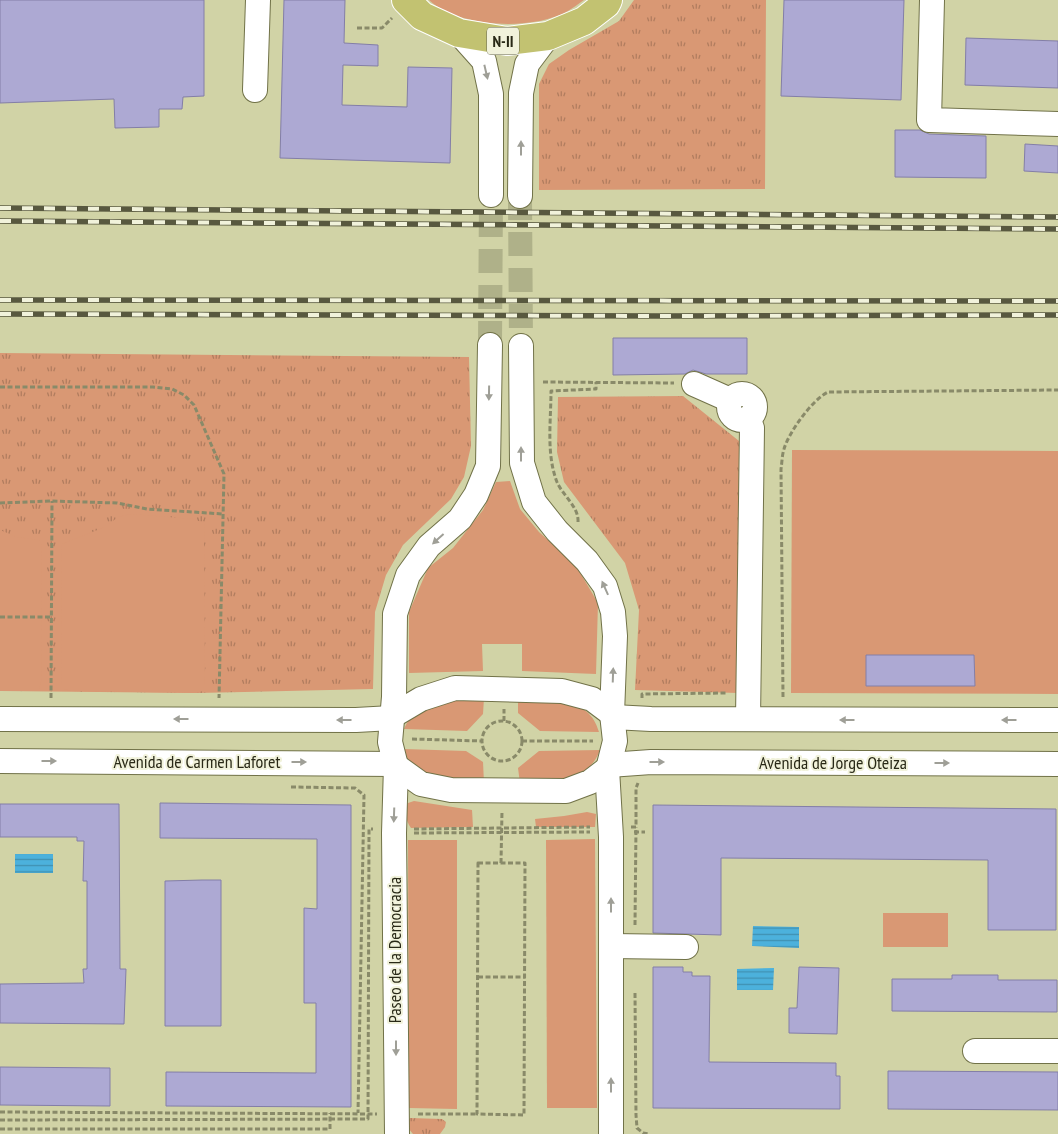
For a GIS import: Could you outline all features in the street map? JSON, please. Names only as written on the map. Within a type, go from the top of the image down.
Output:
[{"type":"main road","name":"N-II","points":[[399,9],[422,16],[459,33],[507,42],[548,36],[584,22],[606,4],[608,0]]},
{"type":"street","points":[[255,90],[258,0]]},
{"type":"street","points":[[932,0],[929,120],[1058,124]]},
{"type":"street","points":[[459,33],[484,61],[491,94],[491,196]]},
{"type":"street","points":[[520,196],[521,92],[528,64],[548,36]]},
{"type":"street","name":"Paseo de la Democracia","points":[[397,1134],[395,765],[390,742],[393,716],[394,614],[408,575],[429,546],[460,519],[476,495],[488,466],[490,345]]},
{"type":"street","points":[[521,346],[522,463],[534,502],[557,531],[587,561],[605,586],[613,612],[615,636],[613,716],[615,741],[608,767],[611,1134]]},
{"type":"street","points":[[694,384],[730,400],[734,396],[746,394],[755,403],[753,415],[748,418],[752,428],[748,720]]},
{"type":"street","points":[[0,719],[356,720],[393,716],[421,699],[455,688],[562,691],[592,699],[613,716],[748,720],[1058,720]]},
{"type":"street","name":"Avenida de Carmen Laforet","points":[[0,761],[395,765]]},
{"type":"street","name":"Avenida de Jorge Oteiza","points":[[608,767],[651,762],[1058,764]]},
{"type":"street","points":[[395,765],[421,784],[451,790],[566,791],[590,782],[608,767]]},
{"type":"street","points":[[610,946],[686,946]]},
{"type":"street","points":[[975,1051],[1058,1051]]},
{"type":"path","points":[[357,28],[382,28],[399,9]]},
{"type":"path","points":[[541,382],[694,384]]},
{"type":"path","points":[[576,524],[579,521],[577,511],[566,499],[551,466],[551,391],[596,389],[596,382]]},
{"type":"path","points":[[0,387],[153,387],[172,389],[184,395],[194,404],[224,474],[218,698]]},
{"type":"path","points":[[783,698],[782,462],[784,449],[794,430],[820,396],[828,392],[1058,390]]},
{"type":"path","points":[[0,503],[52,501],[117,503],[147,509],[223,514]]},
{"type":"path","points":[[51,698],[52,501]]},
{"type":"path","points":[[0,617],[51,617]]},
{"type":"path","points":[[504,721],[514,725],[520,733],[522,741],[520,750],[511,758],[502,761],[492,758],[484,751],[482,741],[484,732],[492,723],[504,721]]},
{"type":"path","points":[[412,739],[482,741]]},
{"type":"path","points":[[522,741],[593,741]]},
{"type":"path","points":[[0,1112],[358,1114],[364,795],[355,788],[286,787]]},
{"type":"path","points":[[635,946],[636,827]]},
{"type":"path","points":[[364,833],[645,832]]},
{"type":"path","points":[[478,863],[525,863],[525,977],[524,1115],[477,1114],[478,863]]},
{"type":"path","points":[[478,976],[525,977]]},
{"type":"path","points":[[635,985],[636,1115],[638,1128],[643,1133],[650,1134]]},
{"type":"path","points":[[0,1129],[330,1129],[330,1113]]},
{"type":"green space","points":[[429,0],[584,0],[568,11],[553,17],[536,22],[517,24],[477,21],[458,16],[442,9]]},
{"type":"green space","points":[[634,0],[766,0],[765,189],[539,190],[539,84],[549,64],[619,21]]},
{"type":"green space","points":[[0,353],[469,357],[471,446],[464,477],[451,499],[403,545],[386,575],[375,612],[373,689],[197,693],[0,691]]},
{"type":"green space","points":[[683,396],[739,441],[738,693],[635,690],[639,610],[625,563],[564,482],[557,452],[558,397]]},
{"type":"green space","points":[[792,450],[1058,451],[1058,694],[791,693]]},
{"type":"green space","points":[[510,481],[520,509],[539,532],[575,564],[598,603],[596,674],[522,671],[522,644],[482,644],[483,671],[409,673],[409,612],[428,568],[453,548],[483,510],[496,482]]},
{"type":"green space","points":[[131,514],[193,519],[204,523],[205,685],[202,691],[197,693],[72,691],[63,689],[61,685],[62,544],[105,527],[118,517]]},
{"type":"green space","points":[[0,530],[17,537],[39,540],[42,545],[41,682],[39,689],[35,691],[0,691]]},
{"type":"green space","points":[[484,698],[483,714],[467,731],[404,729],[410,719],[427,707],[450,701]]},
{"type":"green space","points":[[518,700],[566,702],[577,706],[594,720],[599,732],[540,731],[518,713]]},
{"type":"green space","points":[[404,749],[466,751],[483,762],[484,783],[424,775],[408,761]]},
{"type":"green space","points":[[600,750],[586,770],[577,775],[556,780],[520,783],[518,768],[539,751]]},
{"type":"green space","points":[[414,801],[472,810],[473,827],[411,828],[406,816],[406,810],[408,803]]},
{"type":"green space","points":[[587,812],[596,814],[595,827],[536,827],[535,819]]},
{"type":"green space","points":[[595,839],[597,1108],[547,1108],[546,840]]},
{"type":"green space","points":[[408,840],[457,840],[457,1109],[409,1108]]},
{"type":"green space","points":[[883,913],[948,913],[948,947],[883,947]]},
{"type":"green space","points":[[410,1118],[442,1119],[446,1122],[440,1134],[413,1134],[408,1128],[407,1121]]},
{"type":"water","points":[[15,854],[53,854],[53,873],[15,873]]},
{"type":"water","points":[[753,926],[799,927],[799,948],[752,946]]},
{"type":"water","points":[[774,968],[773,990],[737,990],[737,969]]},
{"type":"building","points":[[0,0],[204,0],[204,96],[183,97],[182,109],[159,109],[159,127],[115,128],[114,99],[0,103]]},
{"type":"building","points":[[284,0],[345,0],[344,43],[378,45],[378,66],[343,65],[342,105],[407,107],[408,67],[452,68],[450,163],[280,158]]},
{"type":"building","points":[[784,0],[904,0],[901,100],[781,96]]},
{"type":"building","points":[[966,38],[1058,41],[1058,88],[965,85]]},
{"type":"building","points":[[895,130],[920,130],[929,134],[986,136],[986,178],[895,177]]},
{"type":"building","points":[[1025,144],[1058,146],[1058,173],[1024,171]]},
{"type":"building","points":[[613,338],[747,338],[747,374],[706,374],[693,370],[685,374],[613,375]]},
{"type":"building","points":[[866,655],[974,655],[975,686],[866,686]]},
{"type":"building","points":[[160,803],[351,805],[351,1107],[166,1106],[166,1072],[316,1073],[316,1003],[304,1003],[304,908],[317,909],[317,839],[160,838]]},
{"type":"building","points":[[0,804],[119,804],[120,969],[126,969],[124,1024],[0,1023],[0,984],[84,983],[83,969],[87,969],[87,881],[83,881],[84,841],[77,841],[77,837],[0,837]]},
{"type":"building","points":[[653,805],[1056,809],[1056,930],[988,930],[988,860],[721,858],[721,935],[653,933]]},
{"type":"building","points":[[221,880],[221,1026],[165,1026],[165,881]]},
{"type":"building","points":[[653,967],[683,967],[683,972],[692,972],[692,976],[710,976],[709,1062],[836,1063],[836,1076],[840,1076],[840,1109],[653,1108]]},
{"type":"building","points":[[799,967],[839,968],[837,1034],[789,1033],[789,1008],[797,1008]]},
{"type":"building","points":[[952,975],[998,975],[998,980],[1057,980],[1057,1012],[892,1011],[892,979],[952,979]]},
{"type":"building","points":[[0,1067],[110,1068],[110,1106],[0,1105]]},
{"type":"building","points":[[888,1071],[1058,1072],[1058,1110],[888,1109]]},
{"type":"tunnel","points":[[490,345],[491,195]]},
{"type":"tunnel","points":[[520,196],[521,346]]},
{"type":"railway","points":[[0,208],[1058,217]]},
{"type":"railway","points":[[0,221],[1058,229]]},
{"type":"railway","points":[[0,300],[1058,301]]},
{"type":"railway","points":[[0,314],[1058,315]]}]
